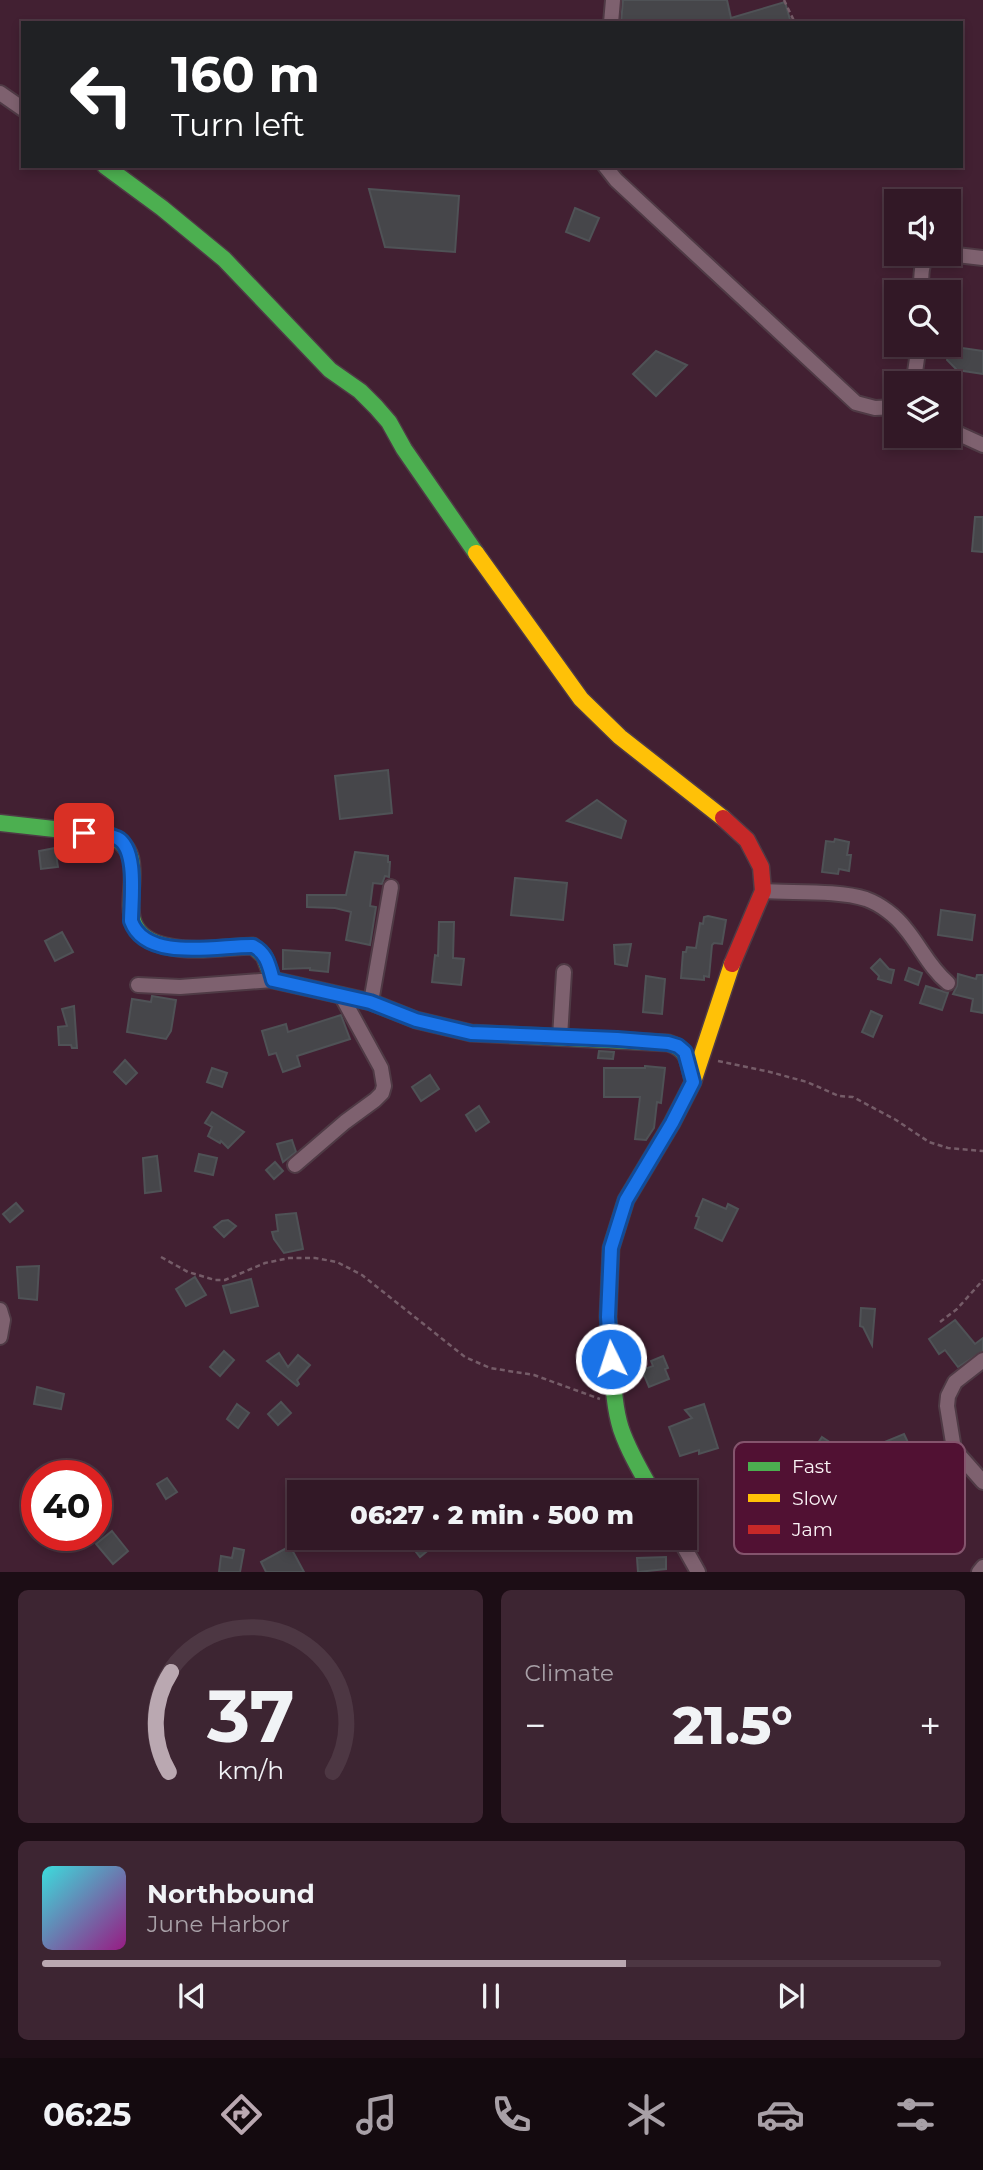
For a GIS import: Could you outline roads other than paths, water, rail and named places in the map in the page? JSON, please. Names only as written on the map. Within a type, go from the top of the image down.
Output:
[{"type":"street","points":[[611,21],[613,0]]},
{"type":"street","points":[[0,93],[21,108]]},
{"type":"street","points":[[108,168],[224,258],[330,370],[360,391],[376,407],[389,422],[454,524],[581,699],[620,737],[717,812],[747,840],[761,867],[763,891],[727,975],[693,1082],[626,1200],[611,1248],[608,1317],[616,1405],[621,1428],[646,1480]]},
{"type":"street","points":[[607,168],[616,180],[856,403],[884,408]]},
{"type":"street","points":[[961,255],[983,258]]},
{"type":"street","points":[[961,435],[983,445]]},
{"type":"street","points":[[0,823],[108,835],[119,839],[126,845],[131,859],[131,921],[135,931],[145,938],[184,950],[253,946],[261,950],[268,961],[273,980]]},
{"type":"street","points":[[370,1002],[391,887]]},
{"type":"street","points":[[763,891],[831,894],[867,899],[894,916],[936,973],[948,983]]},
{"type":"street","points":[[560,1037],[564,972]]},
{"type":"street","points":[[138,985],[180,987],[273,980],[370,1002],[416,1020],[471,1033],[617,1039],[678,1046],[685,1052],[693,1082]]},
{"type":"street","points":[[295,1165],[375,1100],[382,1093],[384,1086],[381,1068],[341,995]]},
{"type":"street","points":[[0,1310],[3,1320],[0,1337]]},
{"type":"street","points":[[953,1442],[948,1396],[955,1382],[983,1360]]},
{"type":"street","points":[[965,1462],[983,1482]]},
{"type":"street","points":[[686,1550],[698,1572]]},
{"type":"street","points":[[979,1572],[983,1567]]}]
